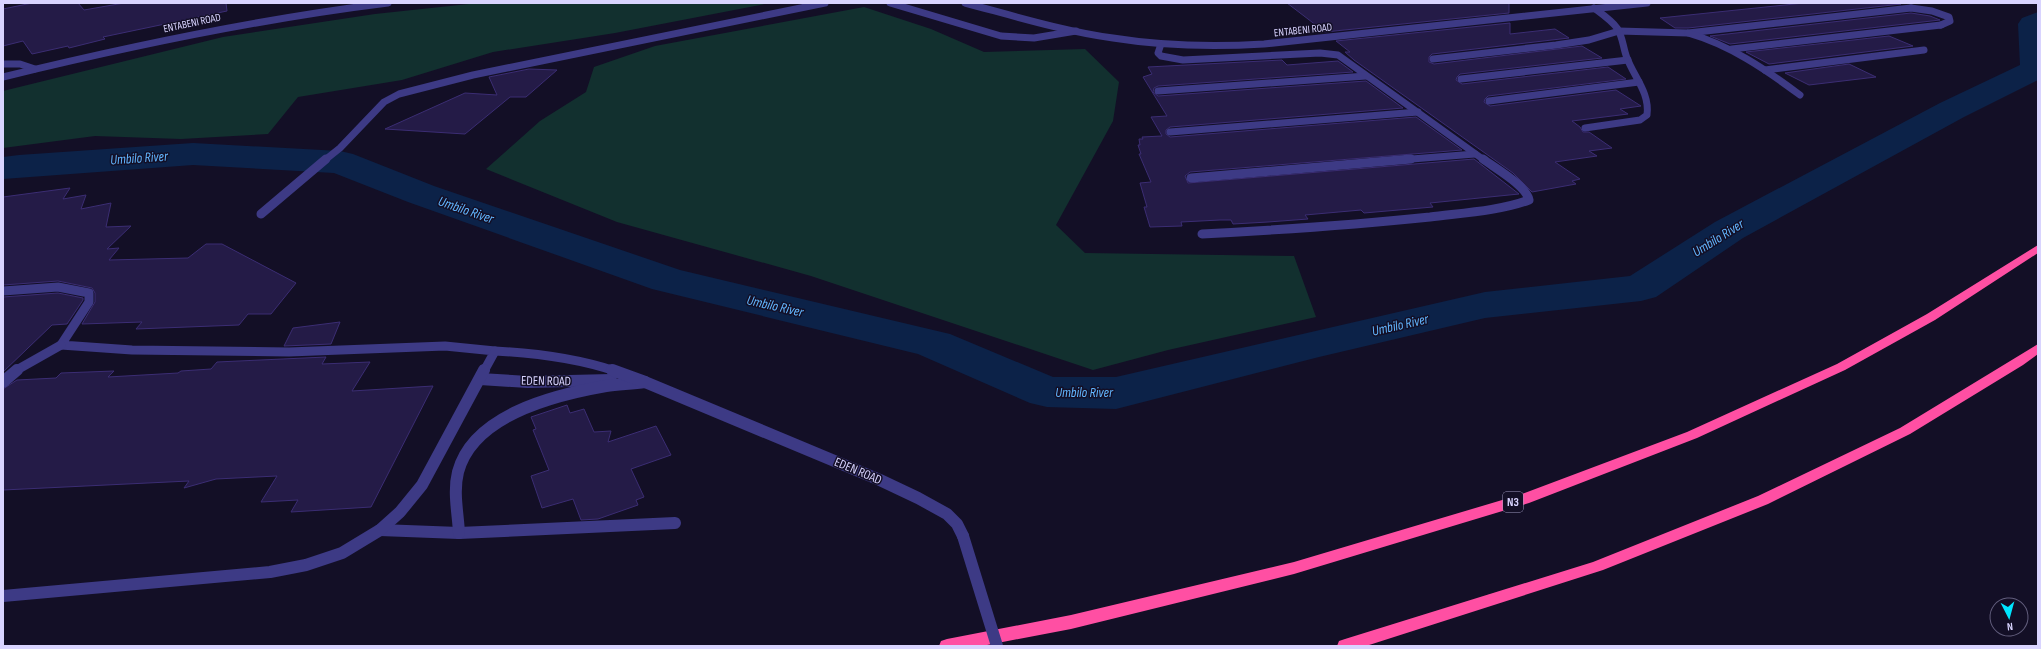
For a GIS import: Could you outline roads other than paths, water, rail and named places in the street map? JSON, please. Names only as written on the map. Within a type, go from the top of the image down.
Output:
[{"type":"highway","name":"N3","points":[[946,646],[1070,622],[1294,568],[1524,499],[1692,435],[1841,367],[1931,317],[2038,248]]},
{"type":"highway","points":[[1345,646],[1598,566],[1763,500],[1905,431],[2019,362],[2038,348]]},
{"type":"street","name":"ENTABENI ROAD","points":[[3,77],[171,37],[238,24],[388,3]]},
{"type":"street","points":[[261,214],[340,148],[384,102],[399,94],[424,86],[576,53],[825,3]]},
{"type":"street","points":[[890,3],[1000,36],[1034,38],[1076,31]]},
{"type":"street","name":"ENTABENI ROAD","points":[[965,3],[1076,31],[1133,41],[1162,44],[1224,46],[1264,44],[1647,3]]},
{"type":"street","points":[[979,3],[986,8]]},
{"type":"street","points":[[1585,128],[1640,120],[1647,115],[1649,108],[1639,82],[1628,60],[1619,31],[1610,20],[1594,8]]},
{"type":"street","points":[[1433,59],[1556,45],[1589,40],[1619,31],[1688,33],[1911,8],[1932,11],[1948,17],[1950,21],[1941,25],[1732,49]]},
{"type":"street","points":[[1688,33],[1703,36],[1732,49],[1800,95]]},
{"type":"street","points":[[1162,44],[1158,53],[1161,56],[1183,60],[1330,53],[1344,59],[1518,185],[1528,194],[1529,200],[1519,204],[1456,214],[1349,226],[1202,234]]},
{"type":"street","points":[[1765,70],[1924,50]]},
{"type":"street","points":[[1461,78],[1628,60]]},
{"type":"street","points":[[3,64],[20,64],[35,69]]},
{"type":"street","points":[[1158,91],[1366,76]]},
{"type":"street","points":[[1489,101],[1639,82]]},
{"type":"street","points":[[1170,132],[1418,112]]},
{"type":"street","points":[[1191,178],[1475,154]]},
{"type":"street","points":[[3,291],[77,288],[89,293],[89,302],[61,345],[14,372],[3,382]]},
{"type":"street","name":"EDEN ROAD","points":[[61,345],[156,350],[289,352],[445,346],[528,353],[569,359],[605,368],[640,380],[880,480],[947,514],[957,524],[963,536],[997,646]]},
{"type":"street","points":[[3,596],[270,572],[306,565],[342,553],[380,530],[400,512],[422,485],[495,351]]},
{"type":"street","name":"EDEN ROAD","points":[[480,379],[528,382],[640,380]]},
{"type":"street","points":[[459,533],[456,490],[458,472],[473,443],[485,431],[500,420],[567,396],[606,386],[640,380]]},
{"type":"street","points":[[380,530],[459,533],[675,523]]},
{"type":"waterway","name":"Umbilo River","points":[[3,168],[193,154],[340,162],[421,194],[667,280],[934,344],[1047,392],[1116,393],[1316,344],[1485,305],[1641,288],[1729,230],[1952,110],[2036,69],[2032,24],[2038,21]]}]
